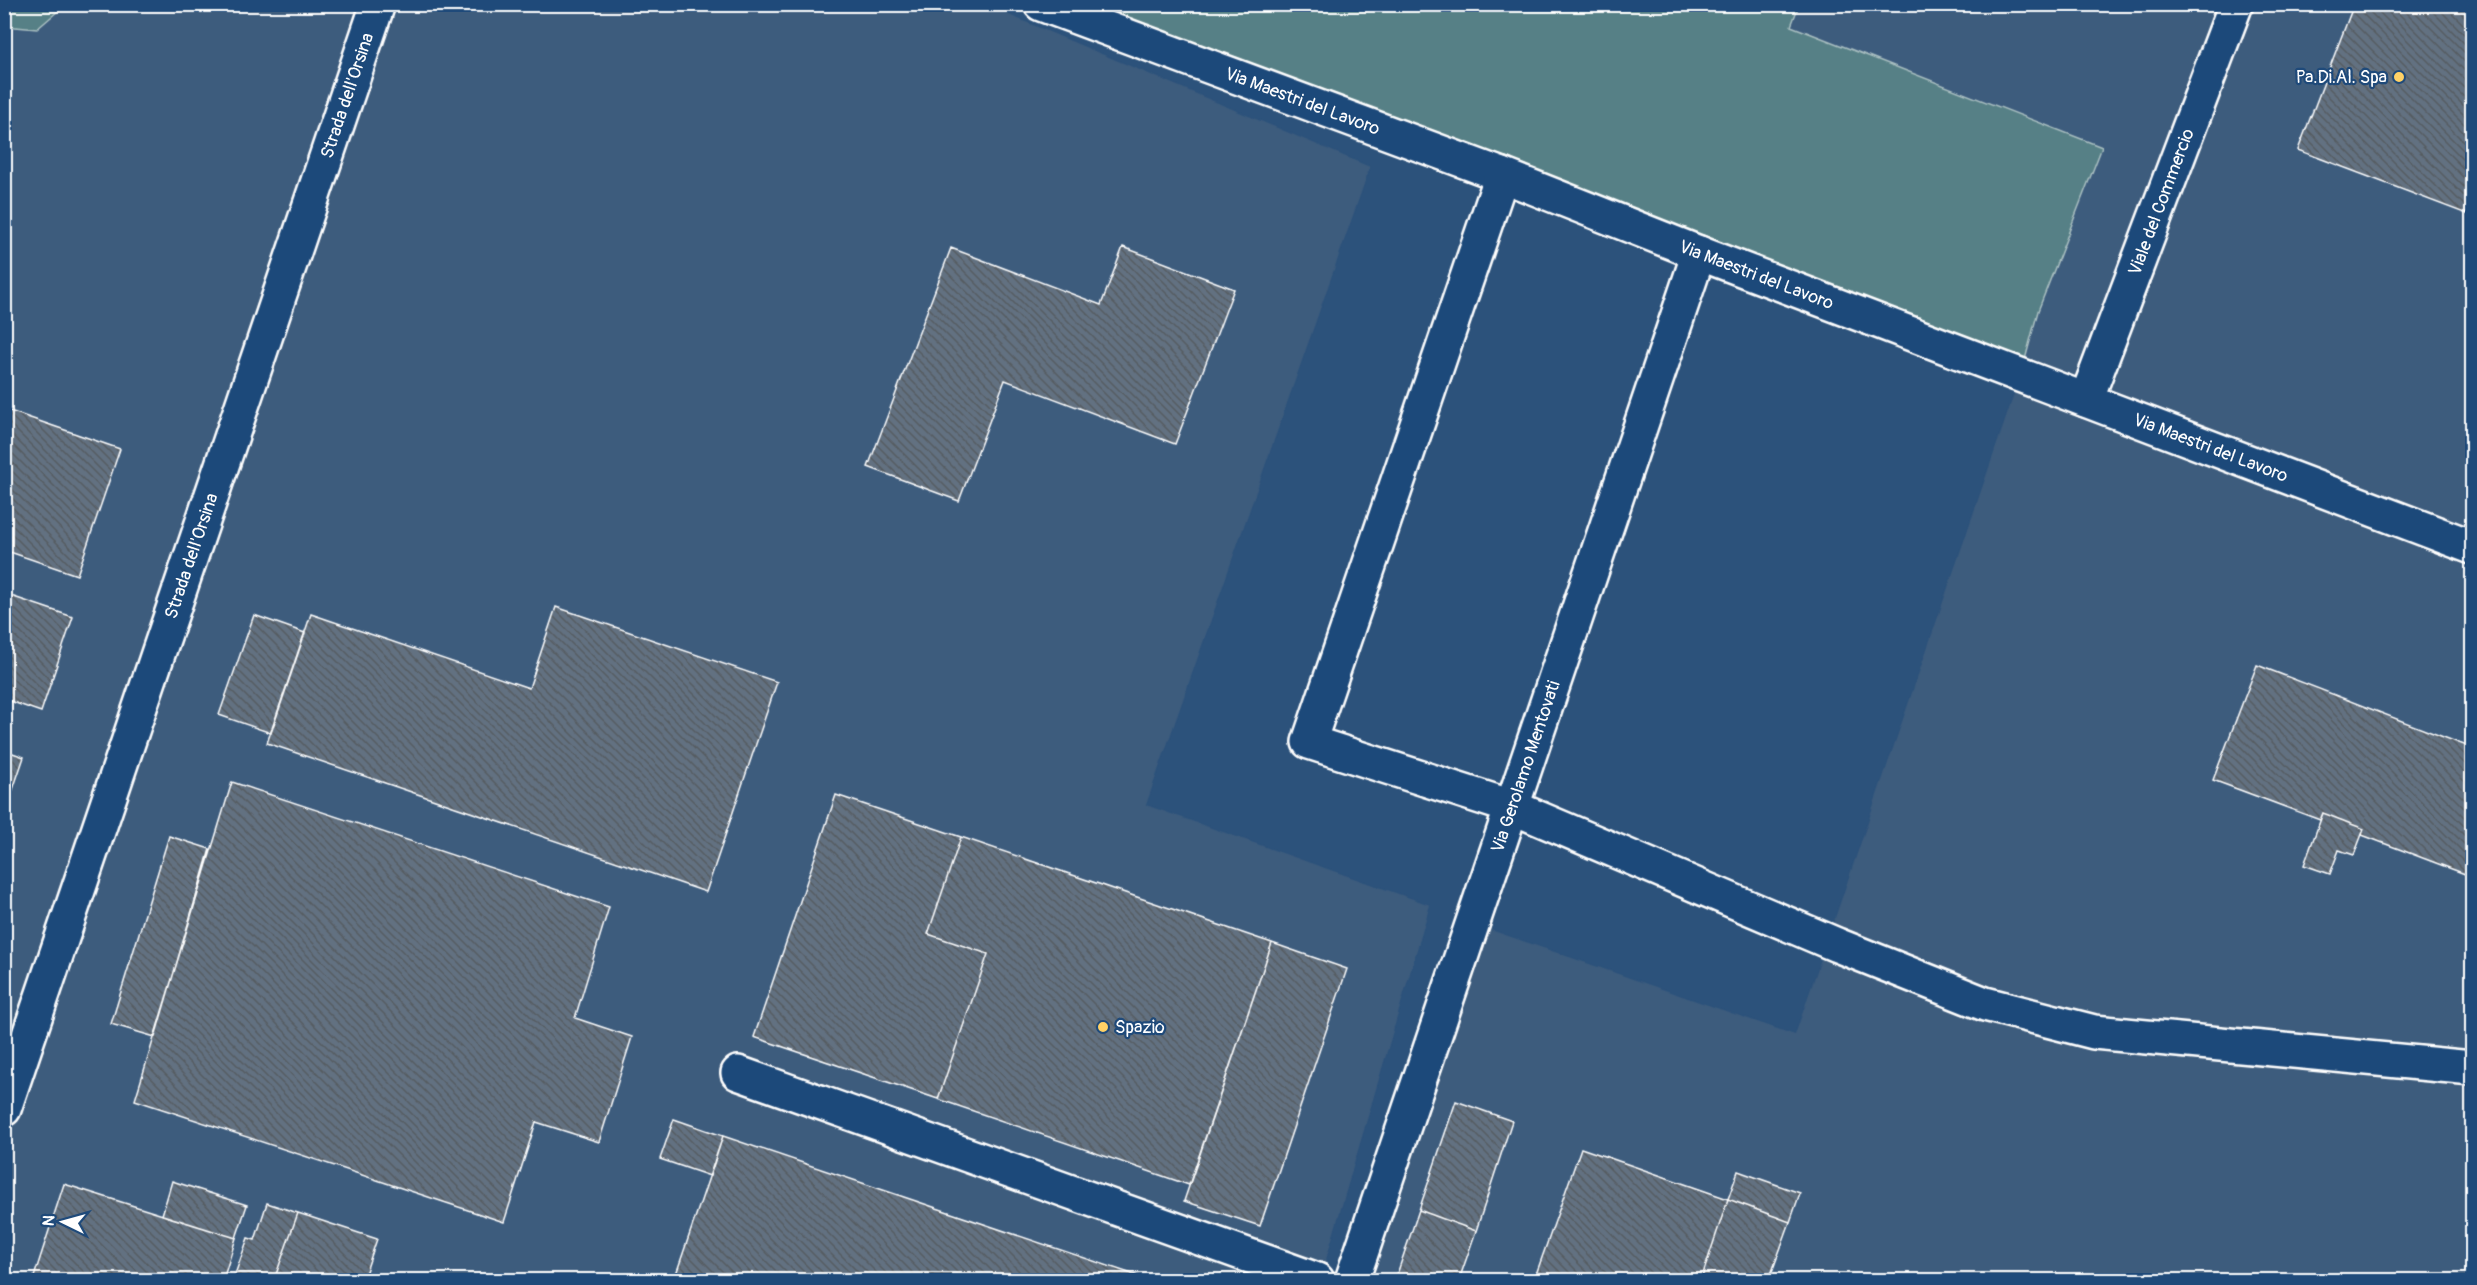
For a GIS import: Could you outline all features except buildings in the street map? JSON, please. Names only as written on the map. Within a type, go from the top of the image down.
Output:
[{"type":"street","name":"Strada dell'Orsina","points":[[4,1109],[378,4]]},
{"type":"street","name":"Via Maestri del Lavoro","points":[[1041,4],[1502,175],[1699,253],[2472,547]]},
{"type":"street","name":"Viale del Commercio","points":[[2086,399],[2236,4]]},
{"type":"street","points":[[1502,175],[1309,742],[1512,807],[1837,945],[1985,1004],[2094,1032],[2472,1068]]},
{"type":"street","name":"Via Gerolamo Mentovati","points":[[1352,1281],[1699,253]]},
{"type":"street","points":[[738,1073],[1317,1281]]},
{"type":"shaded area","points":[[4,5],[985,5],[1370,167],[1146,805],[1430,905],[1320,1280],[5,1280]]},
{"type":"shaded area","points":[[1049,5],[2472,5],[2472,1280],[1362,1280],[1485,928],[1795,1035],[2022,371]]},
{"type":"green space","points":[[5,4],[65,5],[37,29],[5,26]]},
{"type":"green space","points":[[1049,5],[1799,5],[1791,26],[2102,147],[2038,311],[2022,371]]},
{"type":"place","name":"Pa.Di.Al. Spa","points":[[2399,77]]},
{"type":"place","name":"Spazio","points":[[1103,1027]]}]
